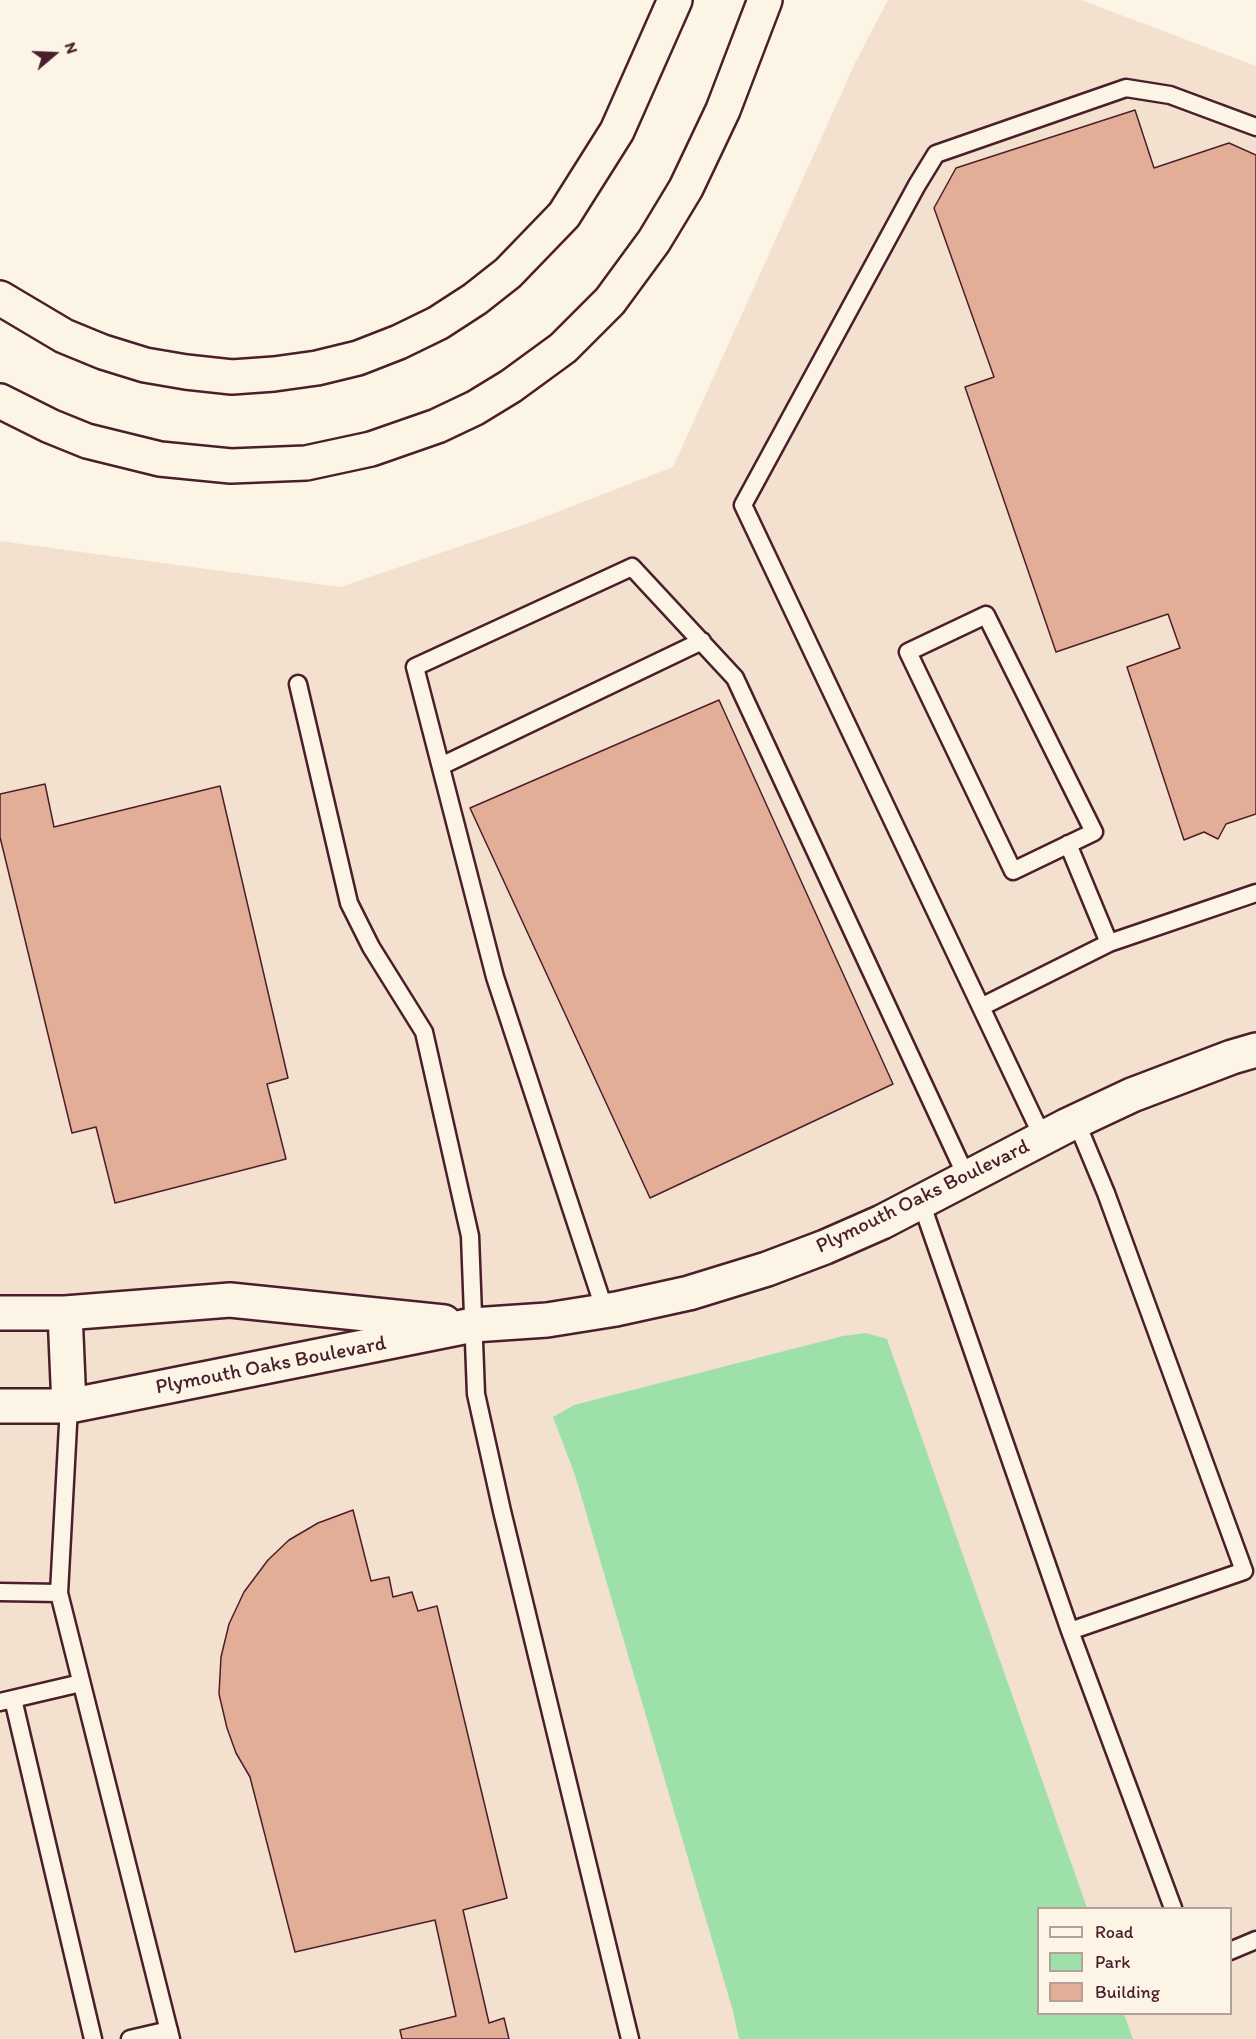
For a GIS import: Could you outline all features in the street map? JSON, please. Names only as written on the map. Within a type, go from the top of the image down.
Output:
[{"type":"main road","points":[[0,298],[64,336],[102,352],[145,365],[186,372],[232,377],[274,375],[358,358],[399,342],[438,323],[475,299],[508,273],[564,215],[616,131],[675,0]]},
{"type":"main road","points":[[0,400],[50,426],[87,441],[160,459],[231,466],[306,463],[371,449],[437,426],[475,408],[511,386],[563,348],[610,301],[654,241],[686,188],[718,119],[765,0]]},
{"type":"main road","name":"Plymouth Oaks Boulevard","points":[[0,1406],[69,1406],[473,1326],[547,1320],[605,1311],[689,1293],[767,1269],[873,1227],[1043,1138],[1132,1095],[1232,1056],[1256,1050]]},
{"type":"main road","name":"Plymouth Oaks Boulevard","points":[[0,1313],[65,1313],[230,1300],[473,1326]]},
{"type":"main road","points":[[65,1313],[69,1406]]},
{"type":"lane","points":[[1043,1138],[742,505],[936,154],[1126,88],[1170,95],[1256,127]]},
{"type":"lane","points":[[605,1311],[495,977],[415,667],[632,567],[735,678],[967,1178]]},
{"type":"lane","points":[[986,615],[1094,832],[1068,844],[1013,871],[908,652],[986,615]]},
{"type":"lane","points":[[441,766],[702,641]]},
{"type":"lane","points":[[298,684],[349,903],[424,1032],[470,1236],[476,1394],[501,1511],[630,2039]]},
{"type":"lane","points":[[1068,844],[1109,943]]},
{"type":"lane","points":[[981,1007],[1109,943],[1256,893]]},
{"type":"lane","points":[[1070,1631],[1244,1571],[1106,1193],[1077,1121]]},
{"type":"lane","points":[[921,1202],[1070,1631],[1173,1907]]},
{"type":"lane","points":[[69,1406],[59,1593],[170,2034],[130,2039]]},
{"type":"lane","points":[[0,1592],[59,1593]]},
{"type":"lane","points":[[81,1683],[7,1700],[93,2039]]},
{"type":"lane","points":[[1232,1950],[1256,1940]]},
{"type":"shaded area","points":[[888,0],[1081,0],[1256,66],[1256,2039],[0,2039],[0,541],[340,587],[526,524],[673,467],[855,63]]},
{"type":"green space","points":[[866,1333],[887,1339],[1087,1907],[1037,1907],[1037,2015],[1124,2015],[1133,2039],[739,2039],[733,2011],[575,1475],[553,1417],[574,1405],[843,1336]]},
{"type":"building","points":[[1135,110],[1154,168],[1229,143],[1256,155],[1256,814],[1226,824],[1218,839],[1204,832],[1184,840],[1127,667],[1180,648],[1168,614],[1056,652],[965,387],[994,377],[934,208],[956,168]]},
{"type":"building","points":[[719,700],[893,1084],[650,1198],[470,808]]},
{"type":"building","points":[[45,784],[54,827],[220,786],[288,1078],[267,1084],[286,1159],[115,1203],[96,1127],[72,1133],[0,837],[0,794]]},
{"type":"building","points":[[353,1510],[371,1581],[389,1577],[393,1597],[412,1592],[418,1611],[437,1606],[507,1898],[463,1910],[489,2023],[504,2018],[509,2039],[402,2039],[400,2030],[456,2016],[435,1920],[295,1952],[250,1777],[236,1753],[227,1728],[219,1694],[221,1657],[229,1624],[244,1592],[268,1560],[289,1540],[318,1523]]}]
